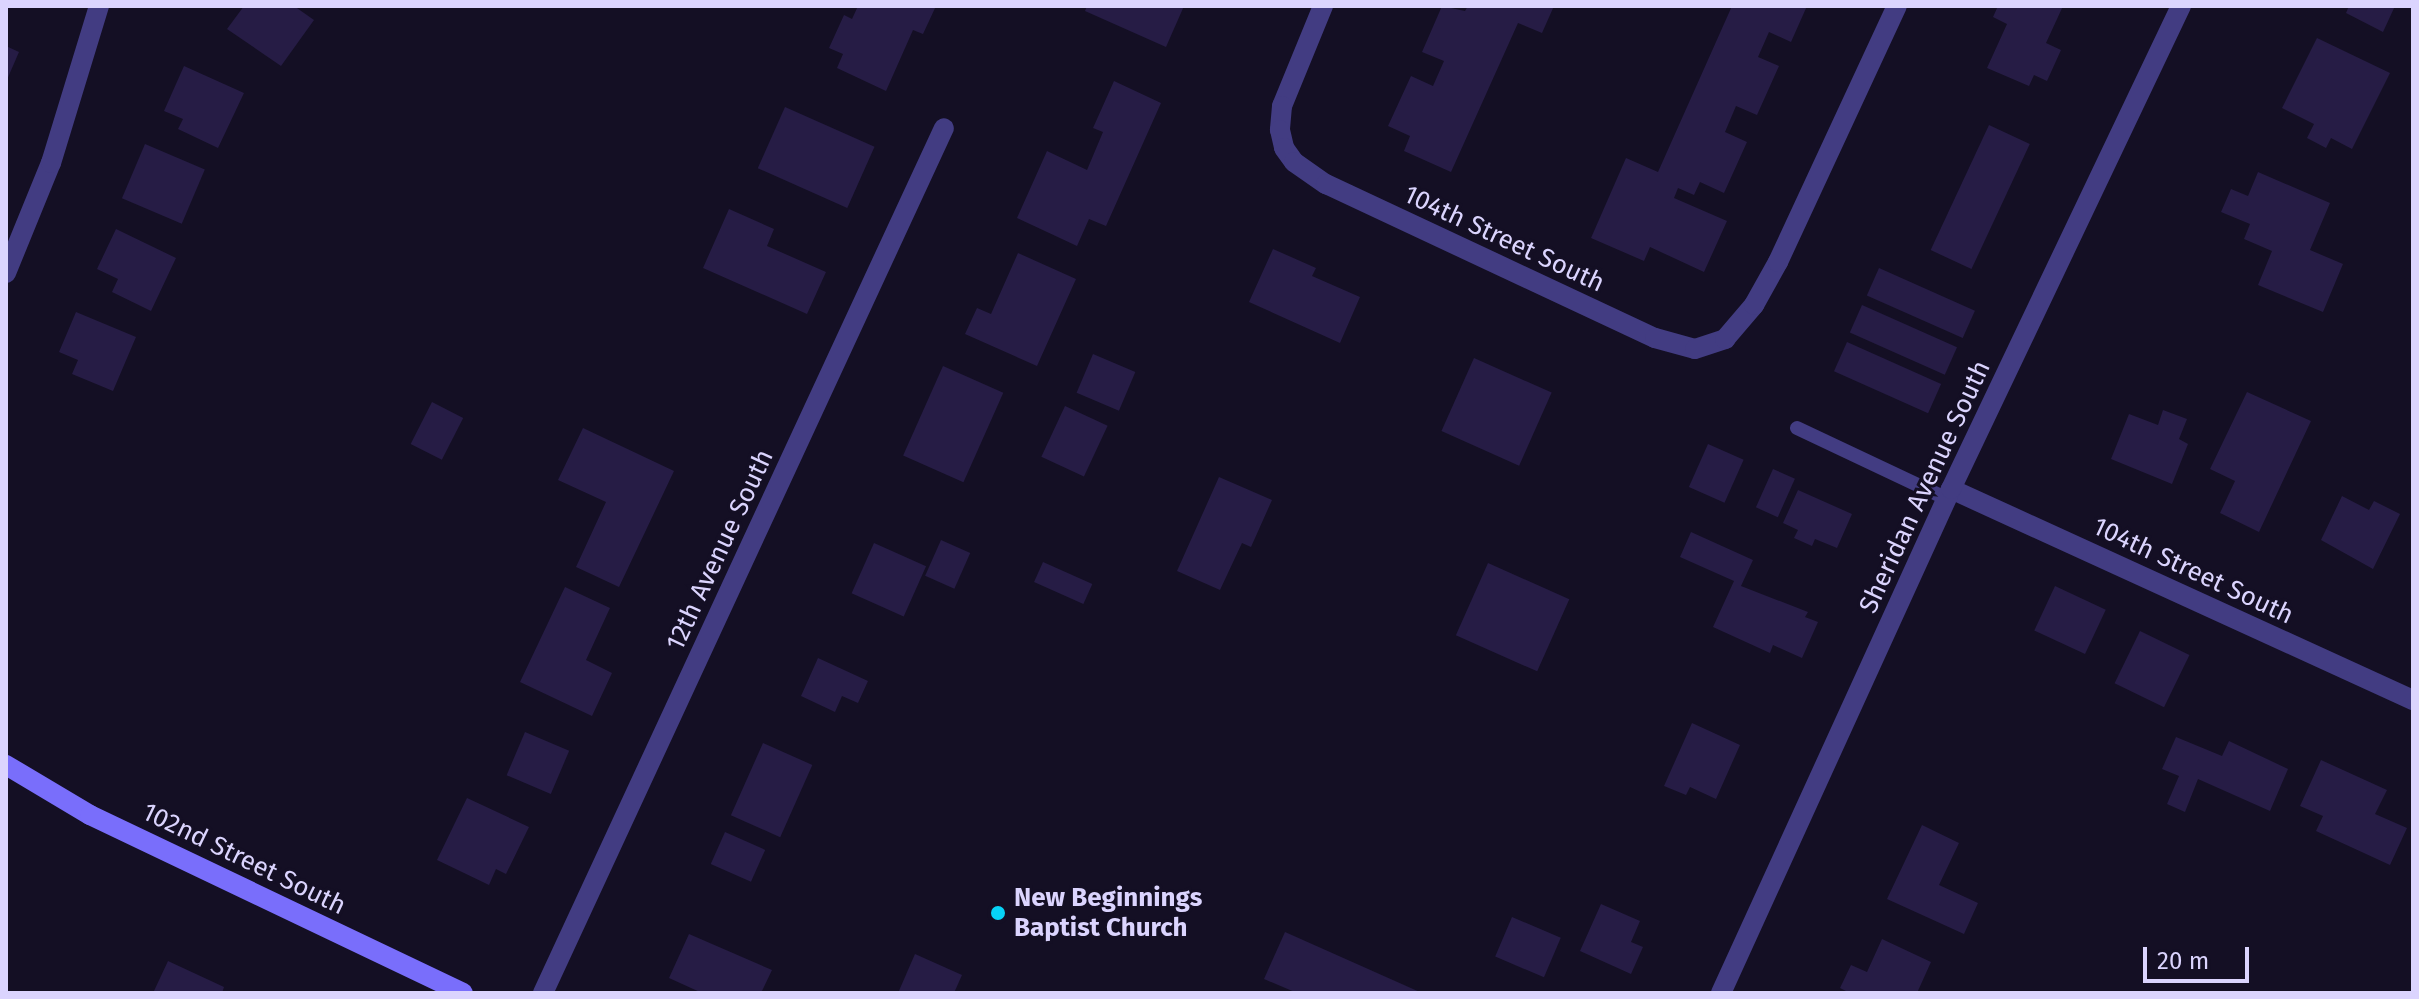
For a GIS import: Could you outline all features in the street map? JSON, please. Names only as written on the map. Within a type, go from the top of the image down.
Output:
[{"type":"street","points":[[6,273],[51,163],[99,6]]},
{"type":"street","name":"104th Street South","points":[[1323,6],[1282,106],[1280,130],[1284,148],[1294,162],[1326,184],[1655,338],[1685,348],[1714,344],[1743,320],[1778,262],[1897,6]]},
{"type":"street","name":"Sheridan Avenue South","points":[[1721,993],[1949,494],[2181,6]]},
{"type":"street","name":"12th Avenue South","points":[[543,993],[944,128]]},
{"type":"street","name":"104th Street South","points":[[1949,494],[2413,700]]},
{"type":"street","name":"102nd Street South","points":[[6,765],[90,815],[463,993]]},
{"type":"lane","points":[[1797,428],[1949,494]]},
{"type":"building","points":[[244,6],[294,6],[314,20],[281,66],[227,29]]},
{"type":"building","points":[[858,6],[936,6],[923,34],[913,30],[886,91],[837,68],[843,54],[829,48],[844,15],[852,19]]},
{"type":"building","points":[[1087,6],[1184,6],[1166,47],[1085,11]]},
{"type":"building","points":[[1442,6],[1465,11],[1468,6],[1554,6],[1542,33],[1518,23],[1451,172],[1404,151],[1410,136],[1388,126],[1411,76],[1433,86],[1444,61],[1422,52]]},
{"type":"building","points":[[1732,6],[1807,6],[1791,42],[1769,32],[1758,57],[1779,66],[1757,115],[1736,106],[1725,132],[1747,142],[1724,193],[1700,182],[1694,195],[1678,188],[1674,198],[1727,221],[1704,272],[1650,247],[1644,261],[1591,238],[1626,158],[1658,172]]},
{"type":"building","points":[[1998,6],[2063,6],[2046,43],[2061,50],[2047,81],[2034,75],[2029,86],[1987,68],[2007,24],[1993,17]]},
{"type":"building","points":[[2349,6],[2395,6],[2383,32],[2346,13]]},
{"type":"building","points":[[2317,38],[2390,73],[2352,149],[2331,138],[2326,148],[2307,138],[2314,124],[2282,108]]},
{"type":"building","points":[[6,46],[19,52],[6,82]]},
{"type":"building","points":[[184,66],[244,93],[218,148],[178,129],[183,119],[164,111]]},
{"type":"building","points":[[1114,81],[1161,103],[1106,226],[1089,219],[1077,246],[1017,218],[1047,151],[1087,170],[1103,132],[1093,128]]},
{"type":"building","points":[[785,107],[875,147],[847,208],[758,168]]},
{"type":"building","points":[[1989,125],[2030,144],[1971,269],[1931,250]]},
{"type":"building","points":[[145,144],[205,169],[182,224],[122,198]]},
{"type":"building","points":[[2258,172],[2330,203],[2310,250],[2343,264],[2323,312],[2258,285],[2272,251],[2244,239],[2250,224],[2221,212],[2231,189],[2248,196]]},
{"type":"building","points":[[729,209],[774,229],[767,246],[826,272],[807,314],[703,268]]},
{"type":"building","points":[[116,229],[176,258],[151,311],[112,292],[118,279],[97,269]]},
{"type":"building","points":[[1273,249],[1316,268],[1312,276],[1360,297],[1340,343],[1249,302]]},
{"type":"building","points":[[1018,253],[1076,279],[1037,366],[965,334],[977,308],[991,314]]},
{"type":"building","points":[[1879,268],[1975,311],[1963,338],[1867,295]]},
{"type":"building","points":[[1862,305],[1957,347],[1945,375],[1850,332]]},
{"type":"building","points":[[76,312],[136,337],[113,391],[72,374],[78,360],[59,352]]},
{"type":"building","points":[[1847,342],[1941,384],[1928,413],[1834,371]]},
{"type":"building","points":[[1093,354],[1135,372],[1119,411],[1077,393]]},
{"type":"building","points":[[1474,358],[1552,393],[1519,466],[1441,431]]},
{"type":"building","points":[[943,366],[1003,393],[963,482],[903,456]]},
{"type":"building","points":[[2247,392],[2311,421],[2259,532],[2220,513],[2235,481],[2210,469]]},
{"type":"building","points":[[432,402],[463,418],[442,460],[411,444]]},
{"type":"building","points":[[1065,406],[1108,426],[1084,477],[1041,457]]},
{"type":"building","points":[[2163,410],[2187,419],[2179,439],[2188,444],[2172,484],[2111,459],[2129,414],[2158,425]]},
{"type":"building","points":[[583,428],[674,471],[619,587],[576,567],[606,502],[558,480]]},
{"type":"building","points":[[1708,444],[1744,460],[1725,503],[1689,487]]},
{"type":"building","points":[[1773,469],[1795,479],[1778,517],[1756,507]]},
{"type":"building","points":[[1219,477],[1272,500],[1251,547],[1242,543],[1220,590],[1177,571]]},
{"type":"building","points":[[1798,490],[1852,514],[1837,548],[1815,539],[1812,546],[1794,538],[1798,530],[1783,523]]},
{"type":"building","points":[[2342,496],[2369,510],[2374,501],[2400,514],[2373,569],[2321,540]]},
{"type":"building","points":[[1691,532],[1753,560],[1741,586],[1808,612],[1805,617],[1818,622],[1802,658],[1773,645],[1770,653],[1713,627],[1734,581],[1680,557]]},
{"type":"building","points":[[941,540],[970,553],[954,589],[925,576]]},
{"type":"building","points":[[874,543],[926,566],[904,616],[852,593]]},
{"type":"building","points":[[1043,562],[1092,584],[1083,604],[1034,582]]},
{"type":"building","points":[[1488,563],[1569,599],[1537,671],[1456,635]]},
{"type":"building","points":[[2055,586],[2106,610],[2085,654],[2034,630]]},
{"type":"building","points":[[565,587],[610,608],[586,660],[612,673],[592,716],[520,682]]},
{"type":"building","points":[[2140,631],[2189,655],[2164,707],[2115,683]]},
{"type":"building","points":[[818,658],[868,681],[858,703],[842,696],[835,712],[801,696]]},
{"type":"building","points":[[1692,723],[1740,745],[1716,799],[1690,787],[1686,795],[1664,786]]},
{"type":"building","points":[[525,732],[569,751],[551,794],[507,775]]},
{"type":"building","points":[[2176,737],[2222,756],[2229,741],[2288,769],[2270,811],[2198,779],[2185,812],[2167,804],[2179,776],[2162,769]]},
{"type":"building","points":[[763,743],[812,765],[780,837],[731,815]]},
{"type":"building","points":[[2321,760],[2387,790],[2375,814],[2407,828],[2390,865],[2316,831],[2323,816],[2300,806]]},
{"type":"building","points":[[467,798],[529,827],[506,874],[496,869],[489,885],[437,860]]},
{"type":"building","points":[[1922,825],[1959,843],[1939,885],[1978,903],[1964,934],[1887,899]]},
{"type":"building","points":[[725,832],[765,850],[751,882],[711,864]]},
{"type":"building","points":[[1601,904],[1640,921],[1631,942],[1643,947],[1631,974],[1580,951]]},
{"type":"building","points":[[1512,917],[1561,938],[1544,977],[1495,957]]},
{"type":"building","points":[[1285,932],[1422,993],[1297,993],[1264,979]]},
{"type":"building","points":[[689,934],[772,970],[761,993],[702,993],[669,978]]},
{"type":"building","points":[[1882,939],[1931,962],[1917,993],[1850,993],[1840,988],[1851,965],[1867,972]]},
{"type":"building","points":[[915,954],[962,975],[954,993],[898,993]]},
{"type":"building","points":[[168,961],[224,987],[222,993],[153,993]]},
{"type":"place","name":"New Beginnings Baptist Church","points":[[998,913]]}]
